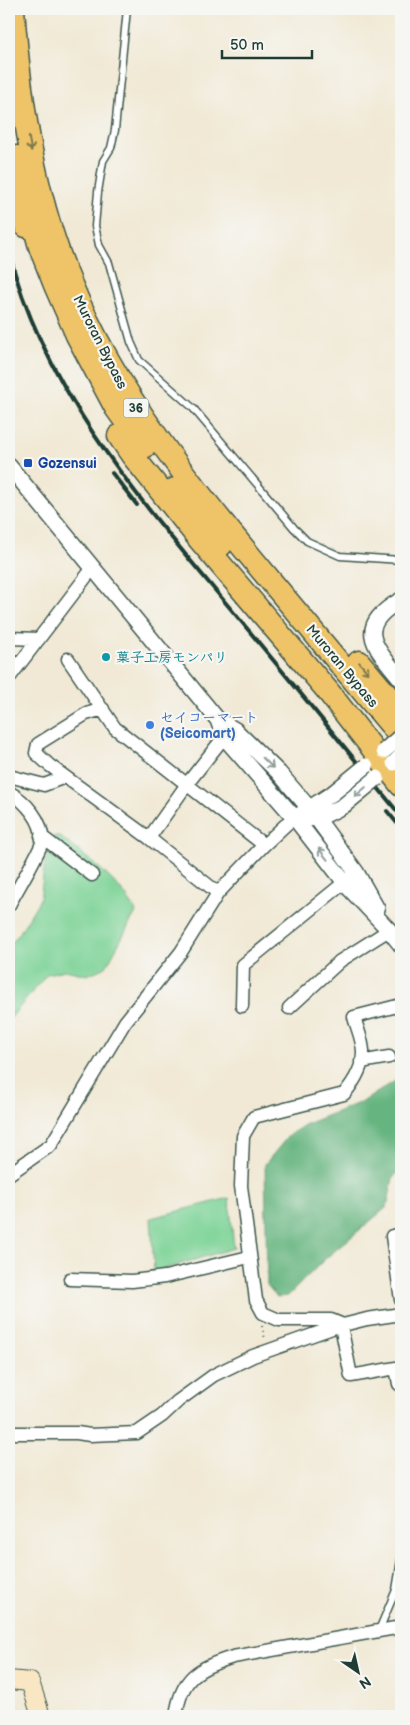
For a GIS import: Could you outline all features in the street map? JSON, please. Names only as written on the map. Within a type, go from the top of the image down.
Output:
[{"type":"highway","name":"Muroran Bypass","points":[[13,9],[24,108],[46,214],[69,281],[96,340],[123,388],[153,434],[241,545],[401,737]]},
{"type":"highway","points":[[9,107],[28,238],[39,279],[75,361],[105,414],[132,456],[193,532],[388,765]]},
{"type":"highway","points":[[46,214],[78,272],[106,331],[146,397],[181,447],[218,495],[401,712]]},
{"type":"main road","points":[[9,1680],[30,1682],[41,1716]]},
{"type":"street","points":[[9,466],[15,482],[92,569],[218,720],[235,730],[279,773],[314,814],[350,877],[401,945]]},
{"type":"street","points":[[9,678],[92,569]]},
{"type":"street","points":[[401,600],[380,615],[372,635],[380,653],[401,679]]},
{"type":"street","points":[[9,638],[39,639]]},
{"type":"street","points":[[68,659],[115,728],[264,845]]},
{"type":"street","points":[[103,709],[86,714],[38,744],[36,753],[65,777],[149,838],[218,893]]},
{"type":"street","points":[[218,720],[224,738],[350,877]]},
{"type":"street","points":[[9,1174],[51,1145],[125,1022],[181,952],[218,893],[294,817],[343,806],[388,765],[401,737]]},
{"type":"street","points":[[149,838],[224,738]]},
{"type":"street","points":[[314,814],[333,793],[388,765]]},
{"type":"street","points":[[9,776],[44,785],[65,777]]},
{"type":"street","points":[[9,792],[24,802],[35,817],[41,830],[42,843],[9,905]]},
{"type":"street","points":[[41,836],[92,875]]},
{"type":"street","points":[[242,1006],[243,965],[350,877]]},
{"type":"street","points":[[289,1008],[340,961],[389,930]]},
{"type":"street","points":[[342,1325],[331,1320],[279,1320],[263,1313],[256,1300],[241,1186],[242,1136],[254,1117],[344,1094],[360,1070],[364,1051],[352,1011],[401,1005]]},
{"type":"street","points":[[361,1062],[389,1057]]},
{"type":"street","points":[[401,1234],[392,1236],[401,1300]]},
{"type":"street","points":[[70,1279],[132,1281],[166,1277],[249,1257]]},
{"type":"street","points":[[9,1433],[137,1433],[214,1375],[267,1351],[342,1325],[401,1314]]},
{"type":"street","points":[[342,1325],[351,1376],[396,1368],[399,1384]]},
{"type":"street","points":[[176,1716],[178,1699],[190,1678],[208,1665],[233,1657],[401,1627]]},
{"type":"lane","points":[[127,9],[115,130],[111,148],[103,161],[95,226],[99,245],[109,263],[139,360],[193,408],[307,541],[340,556],[401,560]]},
{"type":"lane","points":[[380,1630],[396,1590],[401,1560]]},
{"type":"path","points":[[263,1313],[261,1319],[267,1351]]},
{"type":"green space","points":[[54,836],[59,836],[80,852],[113,881],[130,901],[136,912],[106,967],[87,975],[65,970],[47,974],[9,1020],[9,946],[19,934],[40,899],[45,862]]},
{"type":"green space","points":[[401,1077],[401,1168],[393,1178],[387,1207],[325,1259],[288,1296],[277,1297],[267,1285],[265,1164],[289,1135],[306,1124],[364,1101]]},
{"type":"green space","points":[[229,1198],[234,1248],[154,1272],[151,1218]]},
{"type":"railway","points":[[9,252],[25,304],[46,353],[72,400],[101,445],[167,532],[401,816]]},
{"type":"railway","points":[[112,473],[137,505]]},
{"type":"railway","points":[[387,811],[401,828]]},
{"type":"place","name":"Gozensui","points":[[28,463]]},
{"type":"place","name":"菓子工房モンパリ","points":[[106,657]]},
{"type":"place","name":"セイコーマート (Seicomart)","points":[[150,725]]}]
